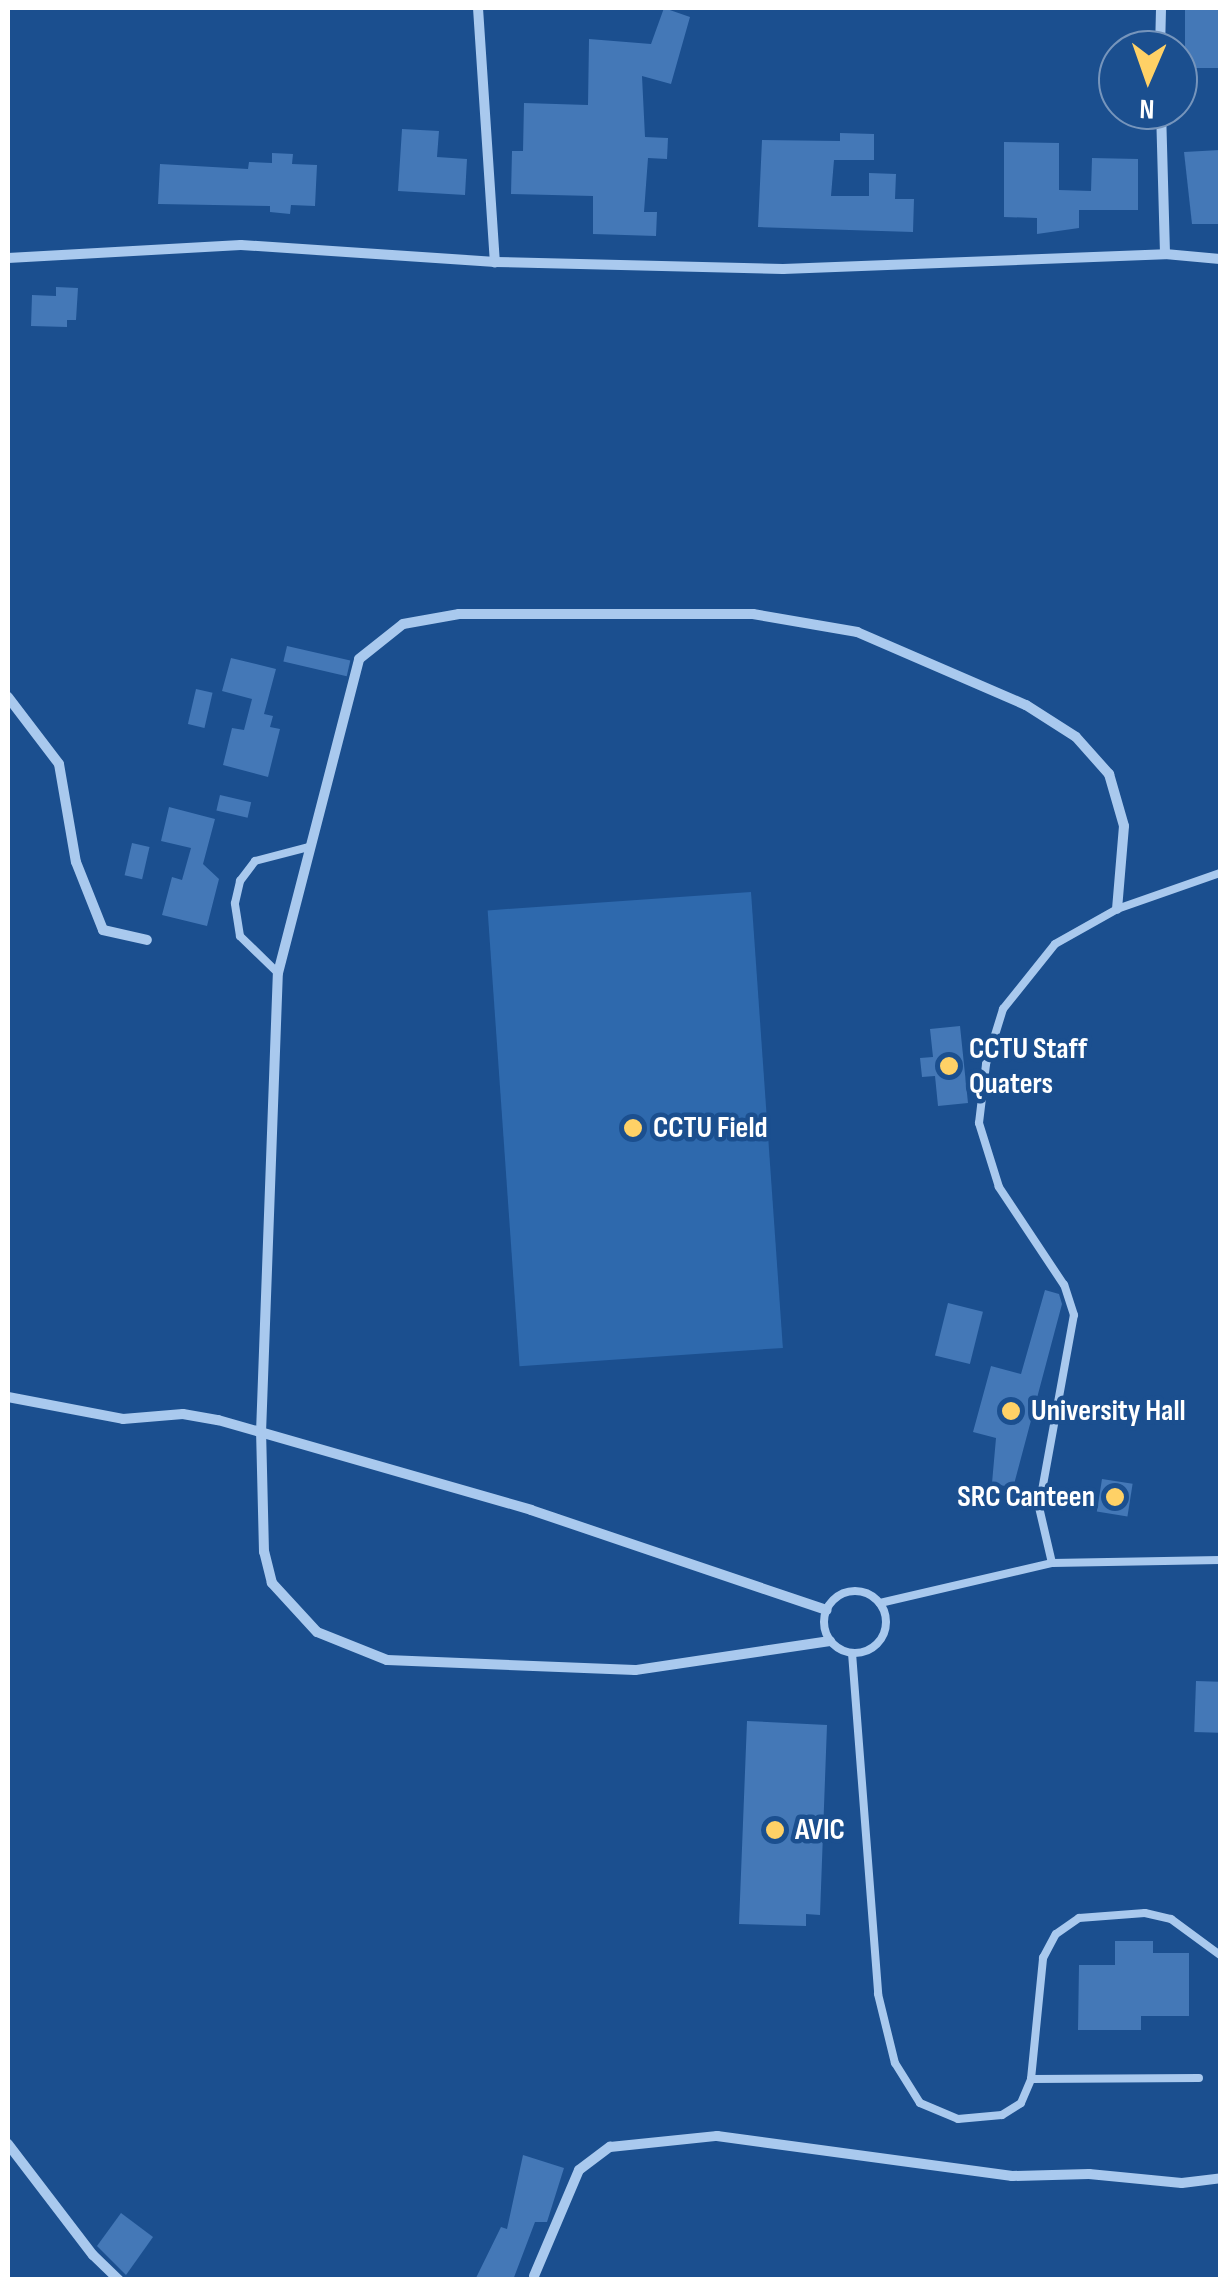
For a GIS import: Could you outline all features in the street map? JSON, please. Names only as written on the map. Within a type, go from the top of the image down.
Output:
[{"type":"street","points":[[478,8],[496,262]]},
{"type":"street","points":[[1161,130],[1164,254]]},
{"type":"street","points":[[8,258],[241,245],[496,262],[783,269],[1164,254],[1220,258]]},
{"type":"street","points":[[830,1640],[635,1670],[387,1660],[349,1650],[318,1632],[272,1583],[264,1552],[261,1433],[278,973],[359,659],[403,624],[518,611],[753,614],[858,632],[1026,705],[1076,736],[1109,774],[1124,826],[1117,908]]},
{"type":"street","points":[[8,697],[59,764],[76,862],[103,930],[146,940]]},
{"type":"street","points":[[8,1397],[123,1419],[183,1414],[261,1433],[531,1510],[827,1610]]},
{"type":"street","points":[[534,2276],[579,2170],[610,2147],[717,2136],[1012,2176],[1089,2174],[1182,2183],[1220,2178]]},
{"type":"street","points":[[8,2144],[92,2255],[119,2280]]},
{"type":"lane","points":[[278,973],[240,936],[237,892],[255,861],[309,846]]},
{"type":"lane","points":[[1052,1563],[1039,1507],[1074,1315],[1064,1285],[999,1187],[980,1123],[986,1064],[1003,1009],[1055,944],[1117,908],[1220,874]]},
{"type":"lane","points":[[852,1654],[830,1640],[827,1610],[852,1592],[880,1604],[1052,1563],[1220,1560]]},
{"type":"lane","points":[[852,1654],[883,1638],[880,1604]]},
{"type":"lane","points":[[852,1654],[878,1994],[895,2063],[920,2103],[958,2119],[1002,2114],[1021,2103],[1031,2079],[1043,1958],[1056,1934],[1078,1918],[1145,1913],[1171,1919],[1220,1955]]},
{"type":"lane","points":[[1031,2079],[1199,2078]]},
{"type":"shaded area","name":"CCTU Field","points":[[751,892],[783,1348],[520,1366],[488,910]]},
{"type":"building","points":[[664,8],[690,17],[671,84],[642,76],[645,137],[668,138],[667,159],[648,158],[644,212],[657,212],[656,236],[593,234],[593,196],[511,194],[512,151],[523,151],[524,103],[588,105],[589,39],[651,44]]},
{"type":"building","points":[[1185,8],[1220,8],[1220,68],[1198,68],[1198,30],[1185,30]]},
{"type":"building","points":[[402,129],[439,131],[437,157],[467,159],[465,195],[398,191]]},
{"type":"building","points":[[840,133],[874,134],[874,160],[834,160],[831,196],[869,196],[869,173],[896,174],[895,199],[914,199],[913,232],[758,227],[762,140],[840,141]]},
{"type":"building","points":[[1004,142],[1059,143],[1059,190],[1091,191],[1092,158],[1138,159],[1138,210],[1079,210],[1079,228],[1037,234],[1037,218],[1004,217]]},
{"type":"building","points":[[1220,150],[1220,224],[1192,224],[1184,152]]},
{"type":"building","points":[[272,153],[293,154],[292,164],[317,165],[315,206],[291,205],[290,214],[270,212],[270,206],[158,204],[160,164],[248,169],[249,162],[272,163]]},
{"type":"building","points":[[56,287],[78,288],[76,320],[67,320],[67,327],[31,326],[32,295],[56,296]]},
{"type":"building","points":[[287,646],[350,661],[347,676],[283,662]]},
{"type":"building","points":[[231,658],[276,669],[264,714],[273,716],[270,727],[280,729],[268,777],[223,765],[232,728],[244,730],[252,699],[222,691]]},
{"type":"building","points":[[196,689],[213,693],[204,728],[188,724]]},
{"type":"building","points":[[220,795],[251,802],[248,818],[216,811]]},
{"type":"building","points":[[169,807],[215,819],[203,864],[219,879],[207,926],[162,915],[172,877],[182,880],[191,848],[161,841]]},
{"type":"building","points":[[132,843],[150,847],[142,879],[125,875]]},
{"type":"building","name":"CCTU Staff Quaters","points":[[960,1026],[968,1103],[938,1106],[935,1076],[922,1077],[920,1058],[933,1057],[930,1029]]},
{"type":"building","points":[[1045,1290],[1059,1294],[1062,1304],[1013,1488],[992,1483],[996,1438],[973,1432],[991,1366],[1021,1374]]},
{"type":"building","points":[[948,1303],[983,1312],[970,1364],[935,1355]]},
{"type":"building","name":"SRC Canteen","points":[[1102,1479],[1133,1484],[1127,1516],[1097,1512]]},
{"type":"building","points":[[1196,1681],[1220,1682],[1218,1733],[1194,1732]]},
{"type":"building","points":[[747,1721],[827,1725],[820,1915],[806,1914],[806,1926],[739,1924]]},
{"type":"building","points":[[1115,1941],[1153,1941],[1153,1953],[1189,1953],[1189,2016],[1141,2016],[1141,2030],[1078,2030],[1079,1965],[1115,1965]]},
{"type":"building","points":[[523,2155],[564,2168],[547,2222],[535,2222],[513,2280],[475,2280],[501,2227],[507,2229]]},
{"type":"building","points":[[121,2213],[153,2237],[126,2275],[97,2246]]},
{"type":"place","name":"CCTU Staff Quaters","points":[[949,1066]]},
{"type":"place","name":"CCTU Field","points":[[633,1128]]},
{"type":"place","name":"University Hall","points":[[1011,1411]]},
{"type":"place","name":"SRC Canteen","points":[[1115,1497]]},
{"type":"place","name":"AVIC","points":[[775,1830]]}]
